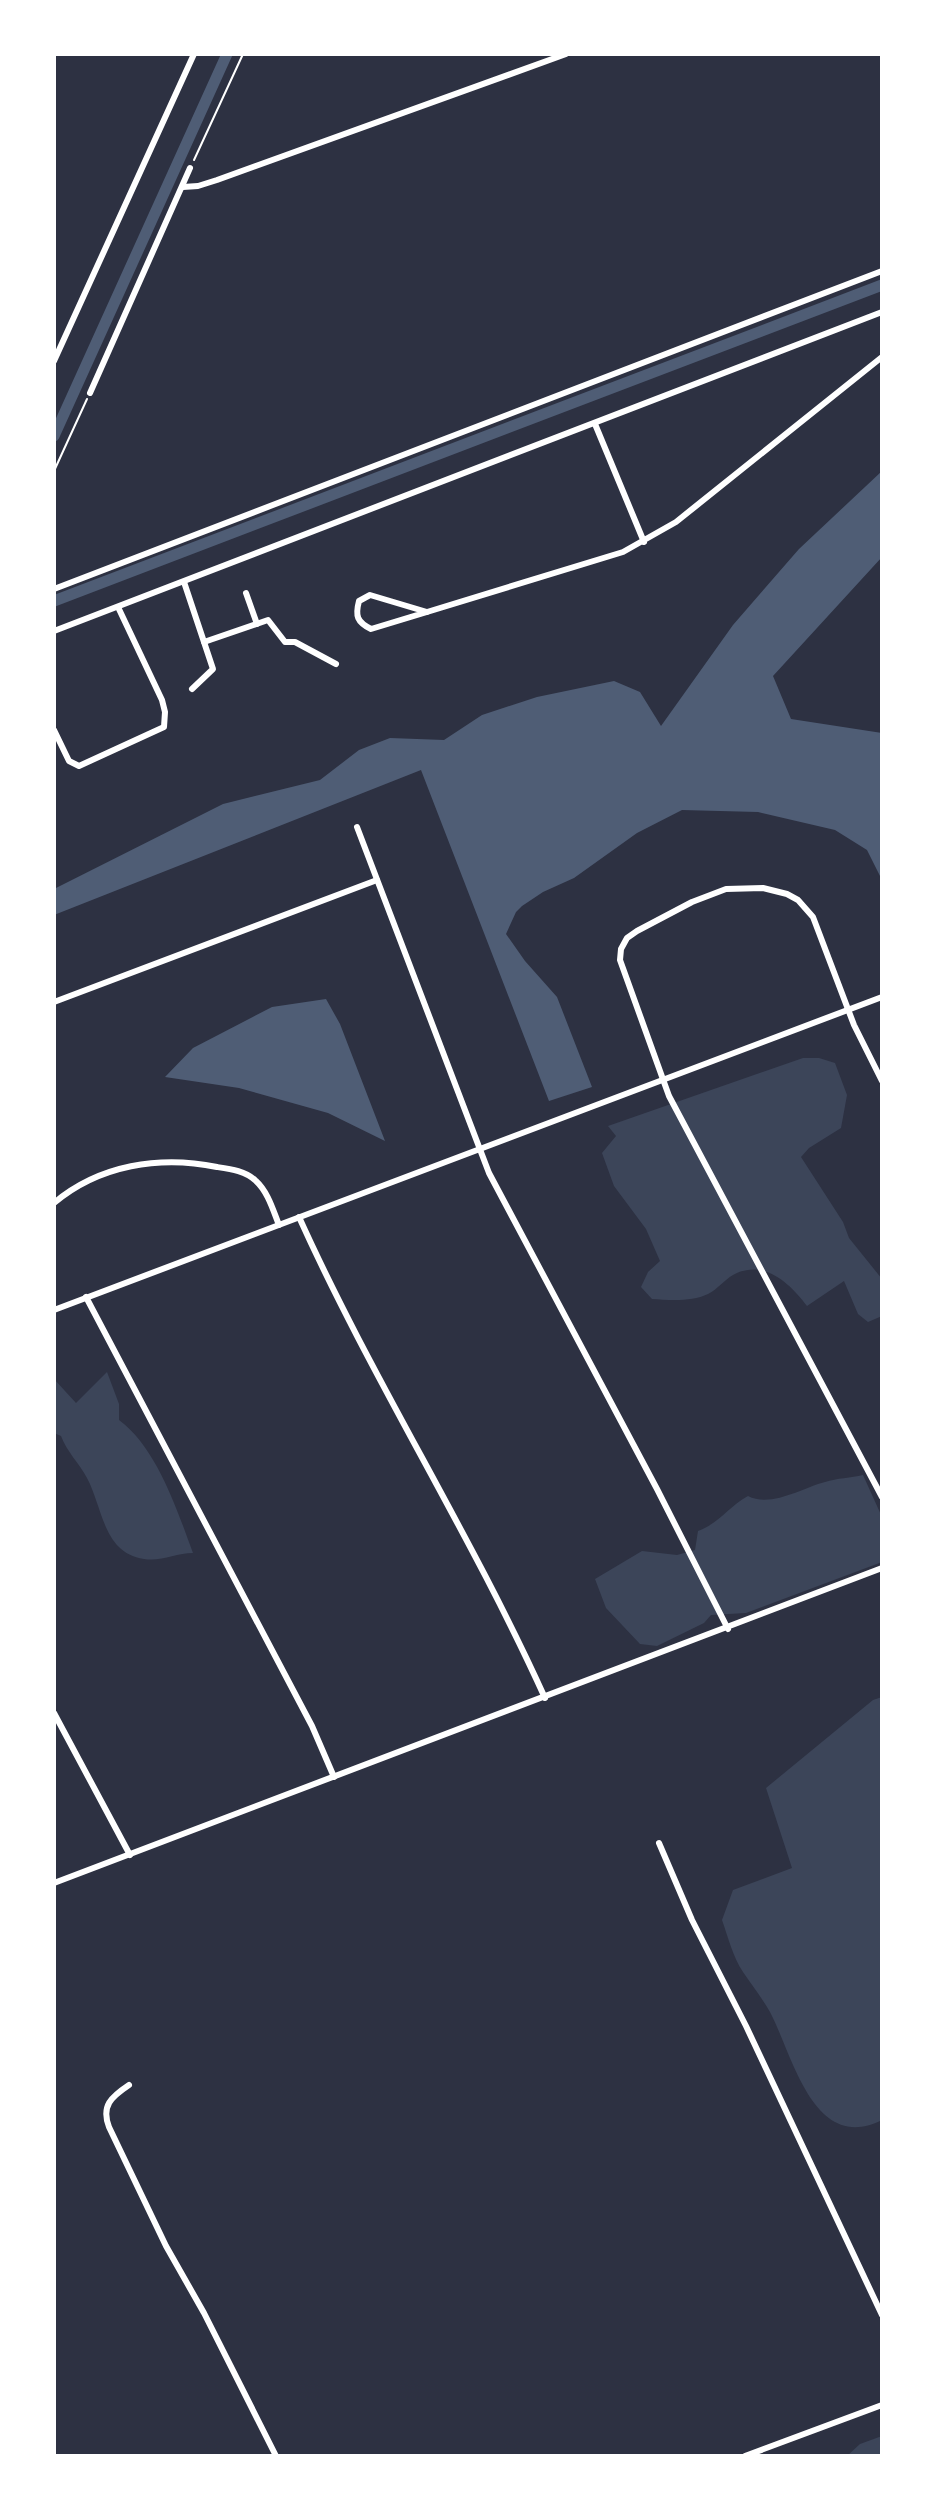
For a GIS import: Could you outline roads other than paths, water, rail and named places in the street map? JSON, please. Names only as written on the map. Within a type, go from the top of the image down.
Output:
[{"type":"street","points":[[54,361],[194,54]]},
{"type":"street","points":[[183,187],[207,183],[566,54]]},
{"type":"street","points":[[90,393],[190,168]]},
{"type":"street","points":[[54,589],[882,271]]},
{"type":"street","points":[[54,631],[882,312]]},
{"type":"street","points":[[427,612],[370,595],[359,601],[356,613],[361,624],[371,629],[541,579],[644,542],[676,522],[882,357]]},
{"type":"street","points":[[595,424],[644,542]]},
{"type":"street","points":[[184,582],[213,669],[192,689]]},
{"type":"street","points":[[246,593],[257,624]]},
{"type":"street","points":[[54,730],[69,761],[79,766],[164,727],[162,700],[118,607]]},
{"type":"street","points":[[204,642],[268,620],[285,642],[295,642],[336,664]]},
{"type":"street","points":[[357,827],[479,1150],[728,1629]]},
{"type":"street","points":[[54,1002],[377,880]]},
{"type":"street","points":[[882,1081],[848,1009],[813,917],[798,900],[763,888],[738,887],[715,892],[637,931],[627,938],[621,949],[623,973],[669,1096],[882,1497]]},
{"type":"street","points":[[54,1310],[882,997]]},
{"type":"street","points":[[54,1203],[85,1183],[125,1168],[167,1161],[196,1162],[249,1175],[265,1192],[279,1225]]},
{"type":"street","points":[[299,1217],[323,1270],[473,1551],[545,1698]]},
{"type":"street","points":[[86,1297],[312,1726],[334,1777]]},
{"type":"street","points":[[54,1883],[882,1568]]},
{"type":"street","points":[[54,1713],[130,1855]]},
{"type":"street","points":[[659,1843],[692,1920],[746,2026],[882,2315]]},
{"type":"street","points":[[129,2085],[110,2097],[105,2115],[109,2127],[166,2246],[204,2313],[276,2456]]},
{"type":"street","points":[[745,2456],[882,2405]]},
{"type":"waterway","points":[[54,436],[227,54]]},
{"type":"waterway","points":[[54,601],[882,285]]}]
